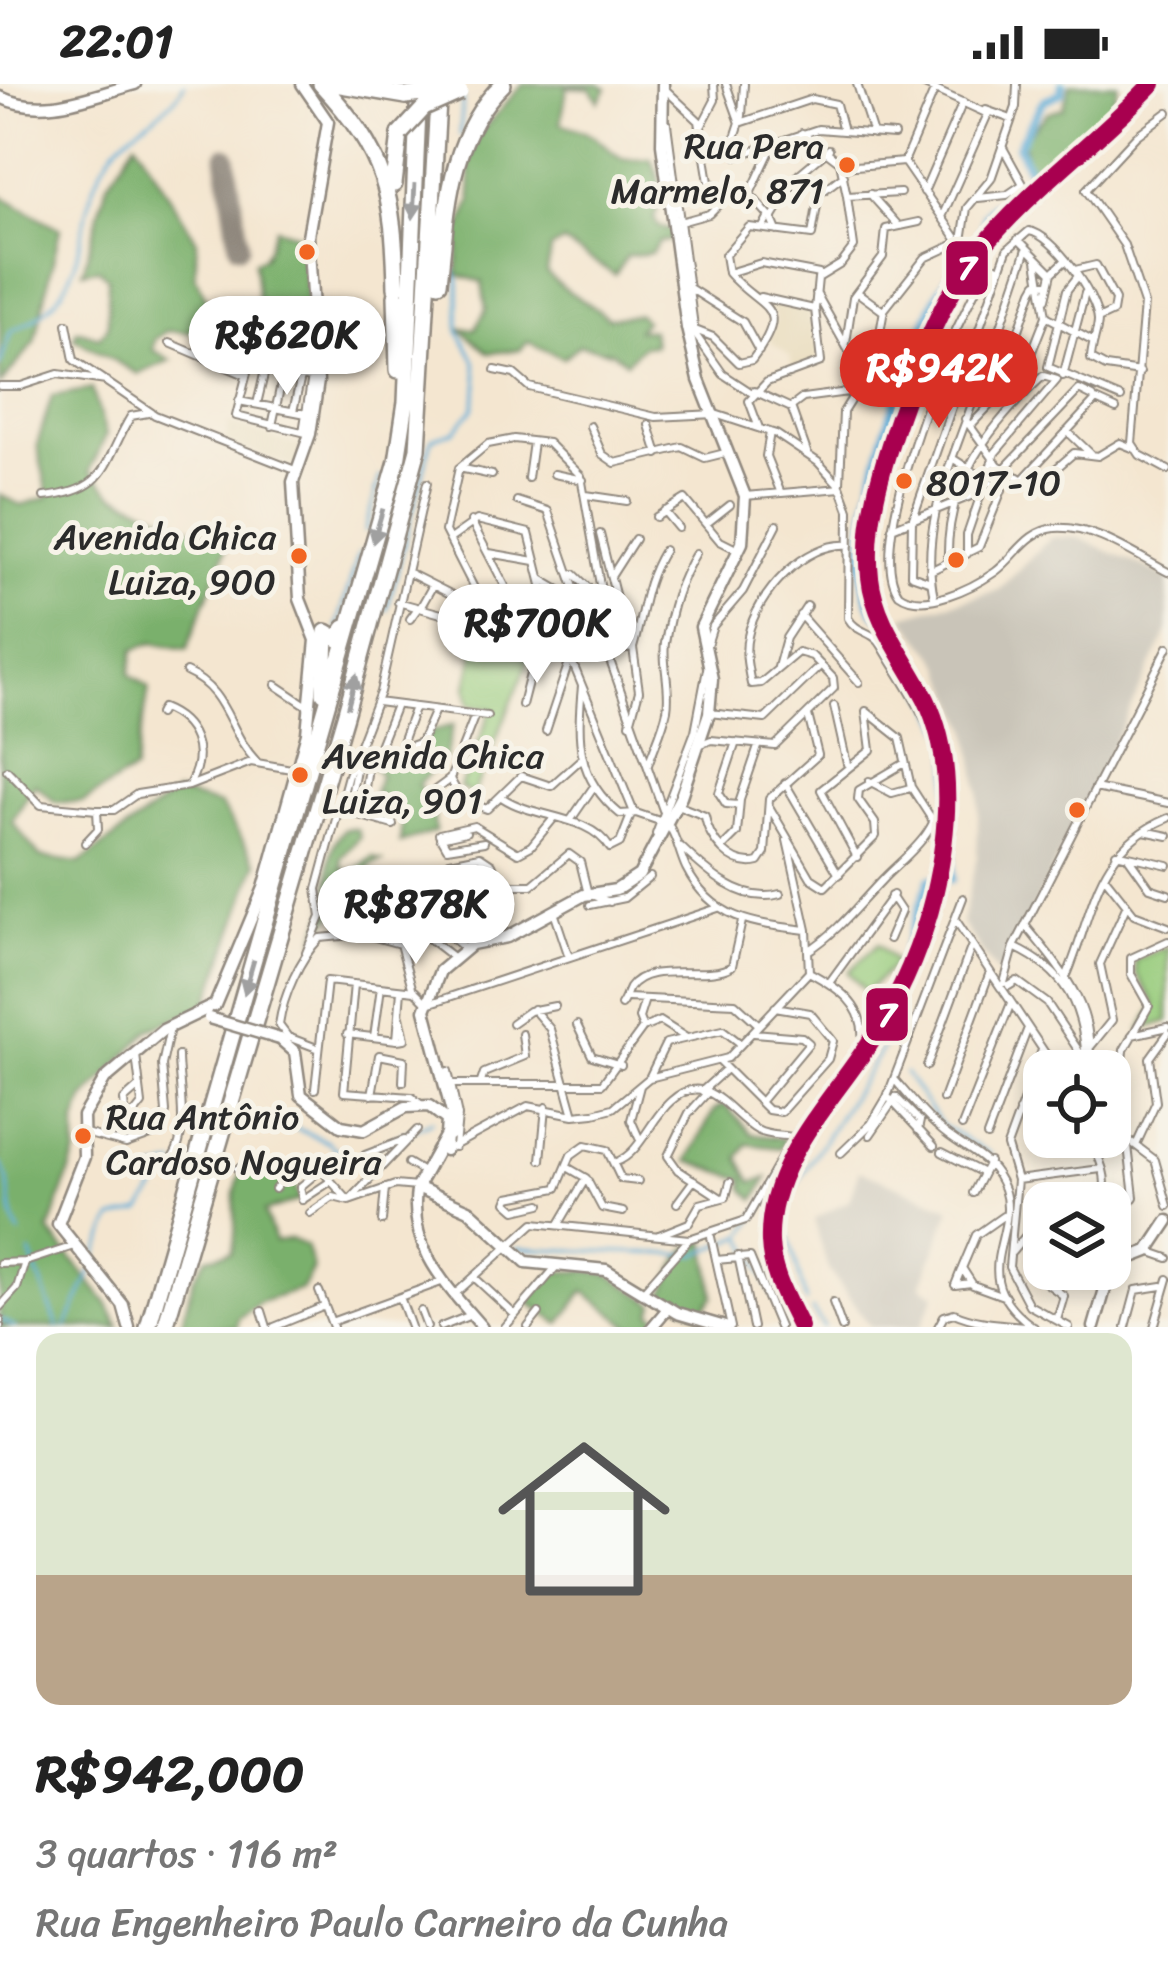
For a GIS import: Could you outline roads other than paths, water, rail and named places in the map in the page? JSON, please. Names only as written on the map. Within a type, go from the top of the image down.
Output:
[{"type":"highway","points":[[321,84],[373,147],[393,214]]},
{"type":"highway","points":[[335,84],[413,90],[478,84]]},
{"type":"highway","points":[[165,1327],[410,481],[456,162],[470,127],[502,84]]},
{"type":"highway","points":[[393,475],[392,166],[400,134],[454,86]]},
{"type":"highway","points":[[425,387],[431,243],[454,86]]},
{"type":"highway","points":[[148,1327],[393,475],[406,401],[413,90]]},
{"type":"main road","points":[[0,97],[27,106],[58,106],[135,84]]},
{"type":"main road","points":[[205,1016],[216,1002],[262,893],[297,770],[316,640],[300,599],[295,470],[318,382],[308,236],[328,122],[302,84]]},
{"type":"main road","points":[[449,1139],[425,1003],[440,971],[465,948],[508,937],[588,896],[634,880],[664,819],[677,805],[704,739],[709,666],[702,620],[737,546],[745,496],[712,415],[691,328],[679,222],[662,144],[664,86]]},
{"type":"main road","points":[[130,1327],[123,1305],[71,1247],[58,1218],[84,1155],[82,1132],[92,1097],[135,1052],[170,1026],[205,1016],[285,1040],[296,1055],[301,1095],[345,1128],[370,1129],[401,1109],[423,1106],[442,1112],[449,1139]]},
{"type":"main road","points":[[449,1139],[417,1187],[469,1210],[526,1262],[606,1270],[668,1308],[728,1327]]},
{"type":"main road","points":[[1094,1327],[1112,1265],[1149,1249],[1168,1220]]},
{"type":"street","points":[[714,84],[715,100],[701,127],[707,178],[730,193],[750,194],[779,234]]},
{"type":"street","points":[[726,84],[740,123]]},
{"type":"street","points":[[744,84],[740,123],[732,143],[734,155],[842,127],[894,135]]},
{"type":"street","points":[[857,84],[873,134]]},
{"type":"street","points":[[922,84],[1012,119]]},
{"type":"street","points":[[960,243],[966,211],[988,185],[1012,119],[1017,84]]},
{"type":"street","points":[[664,86],[701,127]]},
{"type":"street","points":[[904,162],[935,89]]},
{"type":"street","points":[[740,123],[818,98],[836,104],[842,127]]},
{"type":"street","points":[[923,191],[964,101]]},
{"type":"street","points":[[942,217],[988,118],[986,110]]},
{"type":"street","points":[[1136,449],[1130,421],[1145,331],[1138,281],[1124,245],[1086,190],[1168,112]]},
{"type":"street","points":[[728,273],[761,263],[819,274],[841,264],[854,247],[843,171],[829,149],[808,134]]},
{"type":"street","points":[[975,199],[1007,195],[1023,184],[1002,146]]},
{"type":"street","points":[[750,194],[771,149]]},
{"type":"street","points":[[763,227],[799,174],[829,149]]},
{"type":"street","points":[[815,309],[760,297],[728,273],[723,259],[746,228],[814,233],[819,194],[843,171],[904,162]]},
{"type":"street","points":[[904,162],[960,243]]},
{"type":"street","points":[[679,222],[709,214],[730,193]]},
{"type":"street","points":[[847,196],[900,193]]},
{"type":"street","points":[[870,194],[897,224]]},
{"type":"street","points":[[846,343],[855,294],[885,253],[886,230],[919,222]]},
{"type":"street","points":[[1140,372],[1094,361],[1098,319],[1076,273],[1039,232],[1029,231],[1018,239],[975,291],[953,336],[892,528],[890,578],[910,601],[934,597],[995,572],[1026,541],[1052,529],[1092,535],[1168,572]]},
{"type":"street","points":[[1018,239],[1052,273]]},
{"type":"street","points":[[808,951],[834,931],[933,821],[941,770],[937,742],[879,640],[854,628],[848,618],[849,510],[840,487],[841,420],[877,356],[884,311],[925,257],[960,243]]},
{"type":"street","points":[[1015,344],[998,334],[1027,249]]},
{"type":"street","points":[[1036,260],[1037,283],[1045,302]]},
{"type":"street","points":[[968,422],[1026,367],[1046,316],[1052,273],[1066,260]]},
{"type":"street","points":[[931,582],[911,575],[912,521],[999,265]]},
{"type":"street","points":[[1098,319],[1113,312],[1115,300],[1096,266],[1076,273],[1067,290],[1048,364],[1063,376],[1091,382],[1121,398]]},
{"type":"street","points":[[760,428],[749,401],[753,393],[821,362],[815,309],[819,274]]},
{"type":"street","points":[[977,387],[1009,358],[1037,283]]},
{"type":"street","points":[[1037,283],[1049,284]]},
{"type":"street","points":[[688,287],[742,322],[759,351]]},
{"type":"street","points":[[1063,376],[1085,292]]},
{"type":"street","points":[[816,293],[864,377]]},
{"type":"street","points":[[855,294],[884,311]]},
{"type":"street","points":[[691,328],[739,363],[752,360],[773,324],[760,297]]},
{"type":"street","points":[[1046,316],[1093,341]]},
{"type":"street","points":[[67,324],[72,358],[152,414],[295,470]]},
{"type":"street","points":[[246,371],[237,419],[306,433],[314,357],[256,341],[259,327],[316,337]]},
{"type":"street","points":[[691,328],[719,370],[753,393],[791,407]]},
{"type":"street","points":[[272,426],[292,332]]},
{"type":"street","points":[[934,597],[930,571],[935,510],[968,422],[988,348],[953,336]]},
{"type":"street","points":[[192,352],[254,342]]},
{"type":"street","points":[[170,343],[222,367],[266,369],[311,379]]},
{"type":"street","points":[[257,404],[271,345]]},
{"type":"street","points":[[222,367],[227,346]]},
{"type":"street","points":[[1009,358],[1026,367]]},
{"type":"street","points":[[496,370],[517,376],[530,387],[656,417],[712,415],[760,428],[808,455],[840,487]]},
{"type":"street","points":[[0,386],[19,386],[61,374],[110,381]]},
{"type":"street","points":[[948,563],[957,502],[980,442],[1043,376],[1058,381],[993,458],[967,554]]},
{"type":"street","points":[[293,411],[301,377]]},
{"type":"street","points":[[1003,470],[1079,390],[1094,397]]},
{"type":"street","points":[[791,407],[803,398],[855,391]]},
{"type":"street","points":[[239,400],[306,414]]},
{"type":"street","points":[[1023,480],[1096,400],[1116,409]]},
{"type":"street","points":[[791,407],[808,455]]},
{"type":"street","points":[[44,496],[77,494],[91,485],[102,475],[131,416],[152,414]]},
{"type":"street","points":[[968,422],[1003,470],[1023,480],[1052,472],[1074,453],[1093,456],[1120,443],[1168,470]]},
{"type":"street","points":[[649,424],[658,454]]},
{"type":"street","points":[[590,426],[609,460],[620,464],[682,447],[709,458],[728,452]]},
{"type":"street","points":[[1067,431],[1093,456]]},
{"type":"street","points":[[770,432],[766,456],[780,492]]},
{"type":"street","points":[[528,478],[533,442]]},
{"type":"street","points":[[502,643],[450,539],[446,512],[459,468],[488,444],[533,442],[556,448],[583,480],[603,602]]},
{"type":"street","points":[[930,571],[984,541],[1002,490],[986,475],[952,458]]},
{"type":"street","points":[[459,468],[492,475]]},
{"type":"street","points":[[554,474],[583,480]]},
{"type":"street","points":[[318,1048],[285,1040],[279,1021],[321,917],[317,889],[377,702],[427,482]]},
{"type":"street","points":[[745,496],[840,487]]},
{"type":"street","points":[[892,528],[980,493]]},
{"type":"street","points":[[586,495],[627,501]]},
{"type":"street","points":[[656,517],[686,500],[720,542],[737,546]]},
{"type":"street","points":[[517,501],[548,511],[556,526],[580,602],[607,652],[664,819],[693,880],[718,908],[742,921],[807,930]]},
{"type":"street","points":[[706,524],[730,505]]},
{"type":"street","points":[[664,511],[678,528]]},
{"type":"street","points":[[450,539],[471,521],[494,521],[528,532],[629,803],[628,826],[619,845],[610,848],[601,835],[571,821],[522,810],[502,798]]},
{"type":"street","points":[[471,521],[538,653],[522,705]]},
{"type":"street","points":[[705,652],[713,626],[743,591],[777,525]]},
{"type":"street","points":[[572,572],[603,602],[616,602],[600,534]]},
{"type":"street","points":[[612,575],[635,538]]},
{"type":"street","points":[[704,739],[777,745],[835,685],[821,665],[798,652],[760,683],[751,684],[747,644],[753,621],[793,566],[816,550],[849,545]]},
{"type":"street","points":[[630,723],[639,692],[633,648],[643,620],[644,585],[664,550]]},
{"type":"street","points":[[489,553],[535,561]]},
{"type":"street","points":[[647,767],[666,714],[670,675],[664,646],[673,621],[673,593],[696,553]]},
{"type":"street","points":[[407,572],[484,611]]},
{"type":"street","points":[[542,579],[580,602]]},
{"type":"street","points":[[410,619],[433,585]]},
{"type":"street","points":[[398,602],[494,629]]},
{"type":"street","points":[[778,667],[780,650],[807,606]]},
{"type":"street","points":[[800,615],[859,682]]},
{"type":"street","points":[[1042,1049],[1011,1003],[1005,986],[1007,967],[1168,647]]},
{"type":"street","points":[[607,652],[633,648]]},
{"type":"street","points":[[546,731],[572,653]]},
{"type":"street","points":[[709,713],[766,719],[821,665]]},
{"type":"street","points":[[664,819],[697,724],[709,666]]},
{"type":"street","points":[[186,672],[224,701],[237,737],[257,762]]},
{"type":"street","points":[[565,672],[581,676]]},
{"type":"street","points":[[581,676],[580,760],[593,788],[627,814],[664,819]]},
{"type":"street","points":[[276,685],[309,707]]},
{"type":"street","points":[[377,702],[487,716]]},
{"type":"street","points":[[580,704],[590,702]]},
{"type":"street","points":[[367,774],[364,794],[387,808],[394,825],[347,810],[356,764],[380,746],[396,705]]},
{"type":"street","points":[[834,706],[848,764]]},
{"type":"street","points":[[398,750],[415,707]]},
{"type":"street","points":[[159,713],[162,708],[170,711],[197,743],[199,765],[189,787]]},
{"type":"street","points":[[356,764],[421,742],[435,710]]},
{"type":"street","points":[[857,857],[821,794],[848,764],[872,748],[867,711],[900,739],[911,787],[933,821]]},
{"type":"street","points":[[448,808],[435,790],[450,779],[475,715]]},
{"type":"street","points":[[677,805],[704,814],[707,832],[740,862],[759,862],[765,853],[767,804],[818,755],[808,715]]},
{"type":"street","points":[[736,742],[719,793],[726,804],[739,805]]},
{"type":"street","points":[[722,848],[737,833],[739,805],[759,746]]},
{"type":"street","points":[[450,779],[462,800],[491,808],[521,776],[551,786],[580,760]]},
{"type":"street","points":[[8,770],[41,806],[97,810],[114,809],[134,795],[189,787],[227,768],[257,762],[297,770]]},
{"type":"street","points":[[767,804],[817,884],[827,886],[876,836],[875,823],[857,798],[869,781],[905,763]]},
{"type":"street","points":[[869,781],[892,793],[911,787]]},
{"type":"street","points":[[785,782],[839,875]]},
{"type":"street","points":[[571,821],[593,788]]},
{"type":"street","points":[[1096,788],[1168,803]]},
{"type":"street","points":[[85,843],[98,829],[97,810]]},
{"type":"street","points":[[440,838],[442,831],[462,824],[479,827],[518,854],[554,818]]},
{"type":"street","points":[[1066,980],[1116,853],[1141,830],[1168,818]]},
{"type":"street","points":[[766,826],[778,822]]},
{"type":"street","points":[[1141,830],[1168,836]]},
{"type":"street","points":[[440,838],[466,832]]},
{"type":"street","points":[[649,1078],[719,1061],[754,1033],[772,1007],[809,972],[807,930],[786,835]]},
{"type":"street","points":[[440,838],[447,848],[484,842]]},
{"type":"street","points":[[678,844],[722,883],[764,896],[780,894]]},
{"type":"street","points":[[1116,853],[1168,864]]},
{"type":"street","points":[[510,902],[448,906],[448,896],[461,888],[502,882],[532,885],[571,854],[580,862],[588,896]]},
{"type":"street","points":[[461,888],[452,876],[450,862],[480,856],[502,882]]},
{"type":"street","points":[[1128,857],[1150,888],[1168,894]]},
{"type":"street","points":[[432,869],[438,878],[484,870],[502,882]]},
{"type":"street","points":[[1104,875],[1126,907],[1168,927]]},
{"type":"street","points":[[508,937],[588,896],[610,902],[633,893],[650,877]]},
{"type":"street","points":[[829,983],[892,895],[901,911],[889,939]]},
{"type":"street","points":[[870,1135],[886,1113],[894,1079],[963,898]]},
{"type":"street","points":[[405,902],[465,948]]},
{"type":"street","points":[[387,906],[454,958]]},
{"type":"street","points":[[1091,1046],[1112,1020],[1100,964],[1126,907]]},
{"type":"street","points":[[315,1089],[326,983],[412,991],[425,1003],[718,908]]},
{"type":"street","points":[[555,915],[569,958]]},
{"type":"street","points":[[955,919],[992,975],[1005,986]]},
{"type":"street","points":[[742,921],[732,966],[711,975],[651,976],[631,986],[624,1002],[735,1003],[759,1025]]},
{"type":"street","points":[[1025,925],[1066,980],[1086,1050]]},
{"type":"street","points":[[306,953],[332,935],[374,936],[402,945],[412,991]]},
{"type":"street","points":[[1125,1050],[1149,1006],[1131,974],[1131,958],[1168,941]]},
{"type":"street","points":[[927,1066],[972,945]]},
{"type":"street","points":[[1014,947],[1076,989],[1091,1050]]},
{"type":"street","points":[[455,1294],[530,1225],[689,1239],[746,1220],[793,1138],[862,1041],[856,1010],[829,983],[809,972]]},
{"type":"street","points":[[944,1099],[992,975]]},
{"type":"street","points":[[1005,986],[1018,981],[1043,999],[1078,1050]]},
{"type":"street","points":[[354,984],[344,1092],[412,1097],[423,1106]]},
{"type":"street","points":[[374,1037],[381,988]]},
{"type":"street","points":[[347,1034],[397,1040],[401,990]]},
{"type":"street","points":[[643,1028],[639,1018],[646,999]]},
{"type":"street","points":[[962,1126],[1011,1003]]},
{"type":"street","points":[[512,1023],[532,1010],[555,1006]]},
{"type":"street","points":[[719,1061],[773,1113],[781,1112],[834,1046],[830,1031],[815,1016],[772,1007]]},
{"type":"street","points":[[532,1010],[550,1030],[574,1115]]},
{"type":"street","points":[[451,1084],[598,1085],[621,1065],[643,1028],[660,1021],[686,1039]]},
{"type":"street","points":[[577,1025],[592,1056],[621,1065]]},
{"type":"street","points":[[82,1132],[126,1144],[157,1134],[166,1112],[164,1056],[170,1026]]},
{"type":"street","points":[[987,1136],[1028,1028]]},
{"type":"street","points":[[449,1139],[528,1106],[574,1115],[613,1108],[649,1078],[663,1046],[727,1030],[741,1044]]},
{"type":"street","points":[[1132,1035],[1168,1030]]},
{"type":"street","points":[[1137,1143],[1156,1102],[1150,1058],[1168,1030]]},
{"type":"street","points":[[754,1033],[802,1037],[809,1043],[760,1102]]},
{"type":"street","points":[[481,1082],[484,1073],[525,1057],[522,1034]]},
{"type":"street","points":[[135,1052],[140,1086],[140,1108],[124,1114],[124,1100],[140,1086]]},
{"type":"street","points":[[371,1094],[379,1055],[403,1058],[403,1082]]},
{"type":"street","points":[[164,1056],[191,1056]]},
{"type":"street","points":[[168,1163],[176,1153],[182,1109],[178,1057]]},
{"type":"street","points":[[721,1198],[675,1168],[668,1153],[689,1113],[725,1070]]},
{"type":"street","points":[[448,1071],[458,1116],[449,1139]]},
{"type":"street","points":[[894,1079],[943,1132],[989,1162],[1006,1195],[995,1263],[1010,1323]]},
{"type":"street","points":[[631,1120],[640,1086]]},
{"type":"street","points":[[616,1162],[632,1154],[639,1138],[671,1100],[705,1092],[724,1098],[758,1132],[793,1138]]},
{"type":"street","points":[[841,1153],[889,1099],[897,1098],[920,1121],[919,1130],[936,1148],[983,1173]]},
{"type":"street","points":[[1023,1099],[1008,1151],[1017,1180],[1011,1274],[1029,1305],[1069,1327]]},
{"type":"street","points":[[542,1160],[546,1107]]},
{"type":"street","points":[[613,1108],[631,1120],[639,1138]]},
{"type":"street","points":[[1019,1110],[1023,1116]]},
{"type":"street","points":[[349,1202],[417,1130]]},
{"type":"street","points":[[365,1154],[407,1139]]},
{"type":"street","points":[[1131,1139],[1159,1167],[1168,1206]]},
{"type":"street","points":[[541,1204],[516,1210],[507,1199],[554,1189],[571,1154],[585,1144],[607,1150],[621,1179],[638,1181]]},
{"type":"street","points":[[1096,1158],[1104,1182]]},
{"type":"street","points":[[1128,1158],[1131,1204]]},
{"type":"street","points":[[237,1169],[248,1165],[266,1172],[311,1162],[323,1168],[349,1202]]},
{"type":"street","points":[[973,1193],[989,1162]]},
{"type":"street","points":[[408,1163],[423,1172]]},
{"type":"street","points":[[275,1189],[294,1165]]},
{"type":"street","points":[[567,1167],[586,1178],[602,1208],[623,1212]]},
{"type":"street","points":[[323,1168],[299,1189],[301,1201],[332,1180]]},
{"type":"street","points":[[1017,1180],[1101,1169]]},
{"type":"street","points":[[559,1224],[586,1178]]},
{"type":"street","points":[[677,1202],[694,1180]]},
{"type":"street","points":[[656,1237],[689,1223],[700,1204],[721,1198],[730,1182]]},
{"type":"street","points":[[310,1214],[333,1197],[349,1202],[386,1188],[417,1187],[416,1231],[427,1259],[482,1327]]},
{"type":"street","points":[[382,1221],[386,1188]]},
{"type":"street","points":[[530,1207],[530,1225]]},
{"type":"street","points":[[1004,1216],[976,1235],[962,1268],[970,1283],[1006,1297]]},
{"type":"street","points":[[711,1235],[728,1327]]},
{"type":"street","points":[[644,1290],[689,1239]]},
{"type":"street","points":[[1010,1256],[1023,1240]]},
{"type":"street","points":[[0,1263],[25,1262],[71,1247]]},
{"type":"street","points":[[1149,1249],[1168,1258]]},
{"type":"street","points":[[738,1256],[752,1327]]},
{"type":"street","points":[[716,1260],[752,1259],[779,1327]]},
{"type":"street","points":[[0,1307],[17,1288],[25,1262]]},
{"type":"street","points":[[505,1327],[556,1267]]},
{"type":"street","points":[[475,1278],[514,1315]]},
{"type":"street","points":[[320,1291],[332,1324],[444,1281]]},
{"type":"street","points":[[723,1288],[744,1283]]},
{"type":"street","points":[[1164,1286],[1168,1307]]},
{"type":"street","points":[[1126,1327],[1136,1290],[1164,1286]]},
{"type":"street","points":[[1154,1327],[1164,1286]]},
{"type":"street","points":[[1055,1290],[1064,1296],[1057,1320]]},
{"type":"street","points":[[400,1297],[411,1327]]},
{"type":"street","points":[[832,1302],[842,1327]]},
{"type":"street","points":[[262,1311],[270,1327],[325,1306]]},
{"type":"street","points":[[652,1327],[668,1308]]},
{"type":"street","points":[[421,1311],[427,1327]]},
{"type":"street","points":[[528,1327],[539,1312]]},
{"type":"street","points":[[938,1327],[951,1313],[975,1323],[1032,1326]]},
{"type":"street","points":[[441,1327],[471,1314]]},
{"type":"waterway","points":[[0,365],[11,331],[40,315],[71,275],[89,203],[111,153],[170,104],[184,84]]},
{"type":"waterway","points":[[879,616],[866,588],[863,550],[868,503],[895,402],[929,314],[943,285],[975,243],[985,215],[993,205],[1009,207],[1035,184],[1018,146],[1044,100],[1061,93],[1062,84]]},
{"type":"waterway","points":[[460,135],[463,97]]},
{"type":"waterway","points":[[387,610],[432,438],[454,431],[473,409],[478,386],[475,361],[459,332],[459,281],[451,265],[455,211]]},
{"type":"waterway","points":[[365,531],[380,477]]},
{"type":"waterway","points":[[337,628],[359,552]]},
{"type":"waterway","points":[[883,617],[889,617],[951,738],[952,879],[942,879]]},
{"type":"waterway","points":[[879,1023],[930,879],[937,879]]},
{"type":"waterway","points":[[806,1302],[784,1216],[796,1185],[883,1047],[880,1033]]},
{"type":"waterway","points":[[905,1073],[941,1125],[991,1154]]},
{"type":"waterway","points":[[234,1130],[279,1121],[328,1142],[347,1159],[432,1121]]},
{"type":"waterway","points":[[0,1163],[20,1234]]},
{"type":"waterway","points":[[94,1261],[113,1219],[141,1212],[156,1189],[156,1171],[176,1165]]},
{"type":"waterway","points":[[517,1248],[696,1255],[744,1235],[770,1194],[796,1185]]},
{"type":"waterway","points":[[743,1236],[788,1324]]},
{"type":"waterway","points":[[30,1253],[58,1327]]},
{"type":"waterway","points":[[66,1327],[92,1270]]},
{"type":"waterway","points":[[812,1310],[824,1327]]},
{"type":"waterway","points":[[2,1320],[14,1327]]},
{"type":"place","name":"Rua Pera Marmelo, 871","points":[[847,165]]},
{"type":"place","name":"8017-10","points":[[904,481]]},
{"type":"place","name":"Avenida Chica Luiza, 900","points":[[299,556]]},
{"type":"place","name":"Avenida Chica Luiza, 901","points":[[300,775]]},
{"type":"place","name":"Rua Antônio Cardoso Nogueira","points":[[83,1136]]}]
